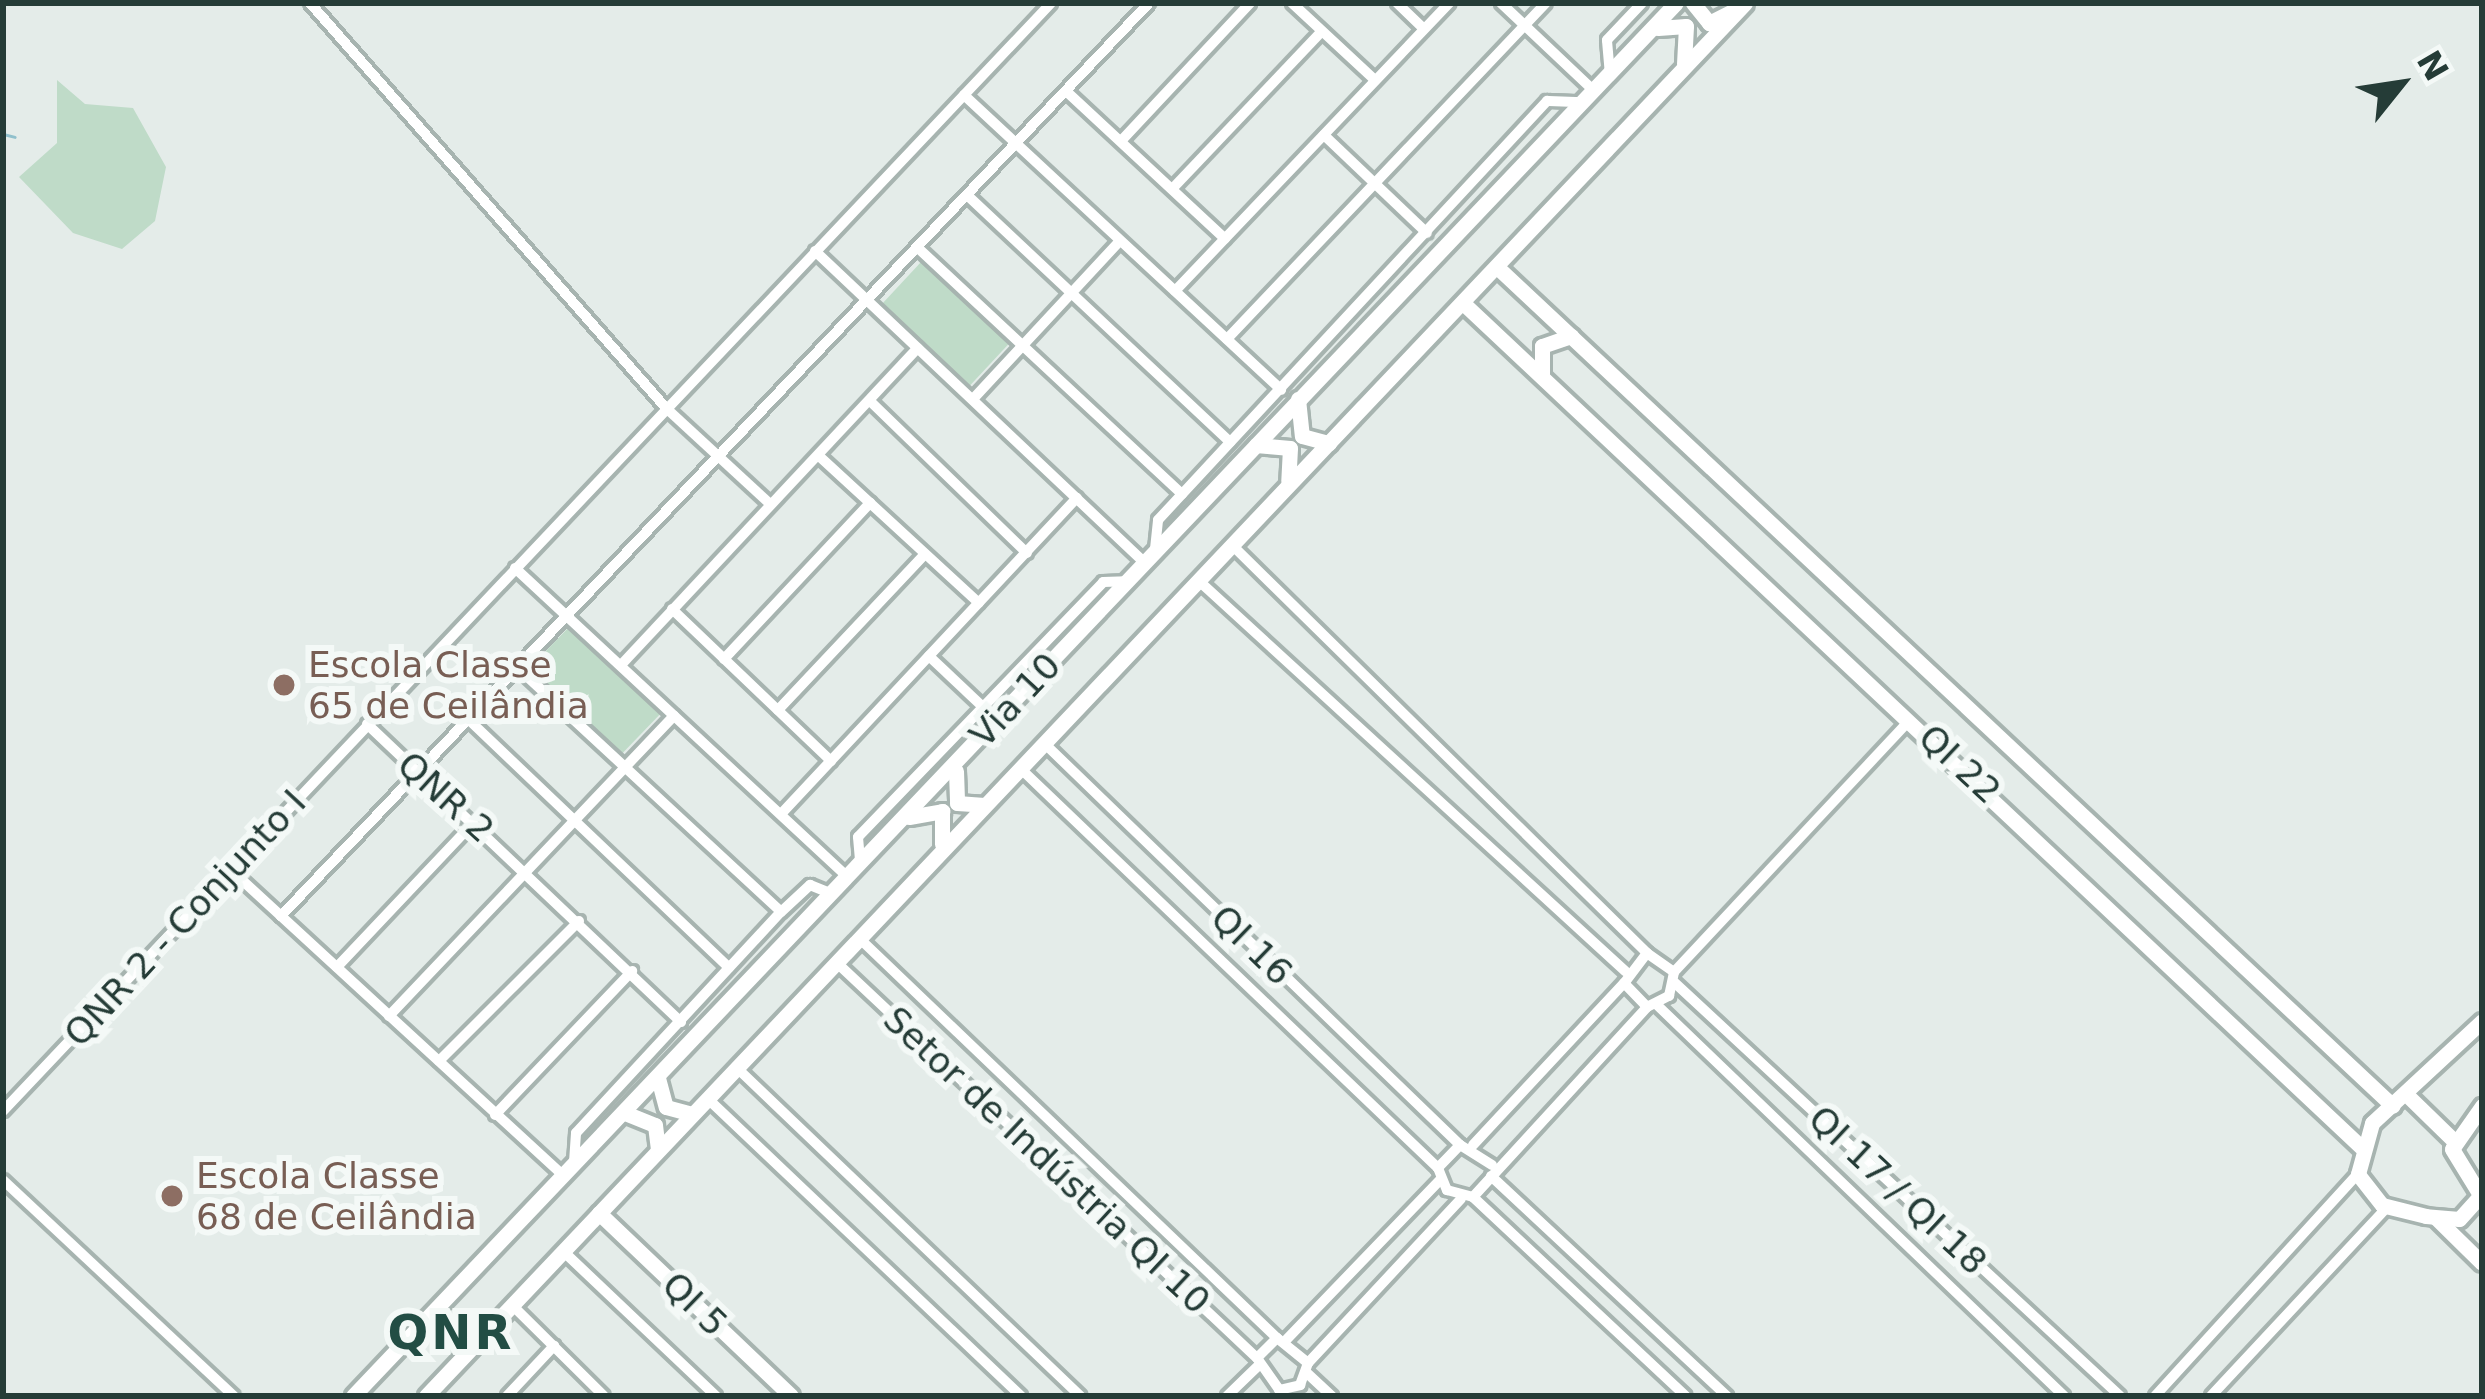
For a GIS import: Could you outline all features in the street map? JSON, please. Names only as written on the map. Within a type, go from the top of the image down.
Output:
[{"type":"main road","name":"Via 10","points":[[352,1396],[1676,3]]},
{"type":"main road","points":[[1693,3],[1709,23],[1743,6]]},
{"type":"main road","name":"Via 10","points":[[426,1396],[940,847],[990,802],[1743,6]]},
{"type":"main road","points":[[1650,33],[1686,26],[1684,67]]},
{"type":"main road","points":[[1497,267],[2393,1106]]},
{"type":"main road","name":"QI 22","points":[[1463,303],[1912,718],[2361,1147]]},
{"type":"main road","points":[[1542,374],[1542,346],[1571,336]]},
{"type":"main road","points":[[1298,399],[1299,430],[1329,443]]},
{"type":"main road","points":[[1256,446],[1290,448],[1285,490]]},
{"type":"main road","points":[[979,739],[949,790],[965,808],[990,802]]},
{"type":"main road","points":[[900,822],[941,812],[940,847]]},
{"type":"main road","points":[[2410,1098],[2452,1138],[2456,1166],[2481,1197],[2458,1220],[2387,1208],[2358,1174],[2361,1147],[2393,1106],[2410,1098],[2482,1021]]},
{"type":"main road","points":[[658,1078],[666,1107],[692,1114]]},
{"type":"main road","points":[[2452,1138],[2482,1106]]},
{"type":"main road","points":[[625,1113],[655,1125],[658,1150]]},
{"type":"main road","name":"QI 5","points":[[599,1213],[791,1396]]},
{"type":"main road","points":[[2436,1218],[2482,1263]]},
{"type":"street","points":[[310,3],[666,408],[770,504]]},
{"type":"street","name":"QNR 2","points":[[674,716],[527,871],[367,724],[1051,3]]},
{"type":"street","points":[[281,916],[1149,3]]},
{"type":"street","points":[[1121,141],[1250,3]]},
{"type":"street","points":[[1292,3],[1376,80]]},
{"type":"street","points":[[1397,3],[1424,29]]},
{"type":"street","points":[[1175,291],[1449,3]]},
{"type":"street","points":[[1501,3],[1589,97]]},
{"type":"street","points":[[1227,339],[1546,3]]},
{"type":"street","points":[[1610,75],[1606,40],[1642,3]]},
{"type":"street","points":[[1173,188],[1322,31]]},
{"type":"street","points":[[1066,91],[1225,239]]},
{"type":"street","points":[[964,95],[1281,390]]},
{"type":"street","points":[[815,250],[1077,498],[1150,556],[1158,520],[1547,101],[1589,97]]},
{"type":"street","points":[[1324,135],[1426,233]]},
{"type":"street","points":[[968,195],[1230,442]]},
{"type":"street","points":[[973,399],[1118,243]]},
{"type":"street","points":[[918,248],[1182,494]]},
{"type":"street","points":[[621,665],[918,348]]},
{"type":"street","points":[[872,402],[1027,553]]},
{"type":"street","points":[[819,456],[979,603]]},
{"type":"street","points":[[781,814],[1077,498]]},
{"type":"street","points":[[724,659],[870,503]]},
{"type":"street","points":[[1227,1396],[1647,953],[1233,545]]},
{"type":"street","points":[[778,710],[925,554]]},
{"type":"street","points":[[515,568],[846,876]]},
{"type":"street","points":[[860,860],[858,837],[1103,582],[1126,581]]},
{"type":"street","points":[[1199,581],[2064,1396]]},
{"type":"street","points":[[672,609],[831,760]]},
{"type":"street","points":[[929,656],[984,707]]},
{"type":"street","points":[[519,669],[781,913]]},
{"type":"street","points":[[1284,1394],[1652,1006],[1912,718]]},
{"type":"street","points":[[470,720],[729,968]]},
{"type":"street","name":"QNR 2 - Conjunto I","points":[[3,1111],[367,724]]},
{"type":"street","name":"QI 16","points":[[1045,744],[1491,1171]]},
{"type":"street","points":[[1021,769],[1439,1174],[1686,1396]]},
{"type":"street","points":[[337,967],[474,822]]},
{"type":"street","points":[[231,870],[495,1115],[568,1168],[576,1133],[781,913],[810,885],[830,892]]},
{"type":"street","points":[[389,1016],[527,871],[681,1022]]},
{"type":"street","points":[[439,1060],[579,920]]},
{"type":"street","points":[[859,938],[1282,1338],[1332,1396]]},
{"type":"street","name":"QI 17 / QI 18","points":[[1647,953],[2120,1396]]},
{"type":"street","name":"Setor de Indústria QI 10","points":[[836,962],[1258,1362],[1284,1394]]},
{"type":"street","points":[[495,1115],[632,970]]},
{"type":"street","points":[[737,1068],[1080,1396]]},
{"type":"street","points":[[707,1098],[1021,1396]]},
{"type":"street","points":[[1491,1171],[1727,1396]]},
{"type":"street","points":[[2155,1396],[2358,1174]]},
{"type":"street","points":[[3,1180],[234,1396]]},
{"type":"street","points":[[2211,1396],[2387,1208]]},
{"type":"street","points":[[563,1251],[716,1396]]},
{"type":"street","points":[[512,1305],[604,1396]]},
{"type":"street","points":[[507,1396],[554,1346]]},
{"type":"green space","points":[[57,80],[85,104],[133,108],[166,167],[155,221],[122,249],[73,233],[19,177],[57,143]]},
{"type":"green space","points":[[922,261],[1010,343],[970,386],[882,304]]},
{"type":"green space","points":[[571,625],[662,713],[619,757],[528,670]]},
{"type":"waterway","points":[[3,134],[15,137]]},
{"type":"place","name":"Escola Classe 65 de Ceilândia","points":[[284,685]]},
{"type":"place","name":"Escola Classe 68 de Ceilândia","points":[[172,1196]]},
{"type":"district","name":"QNR","points":[[451,1333]]}]
